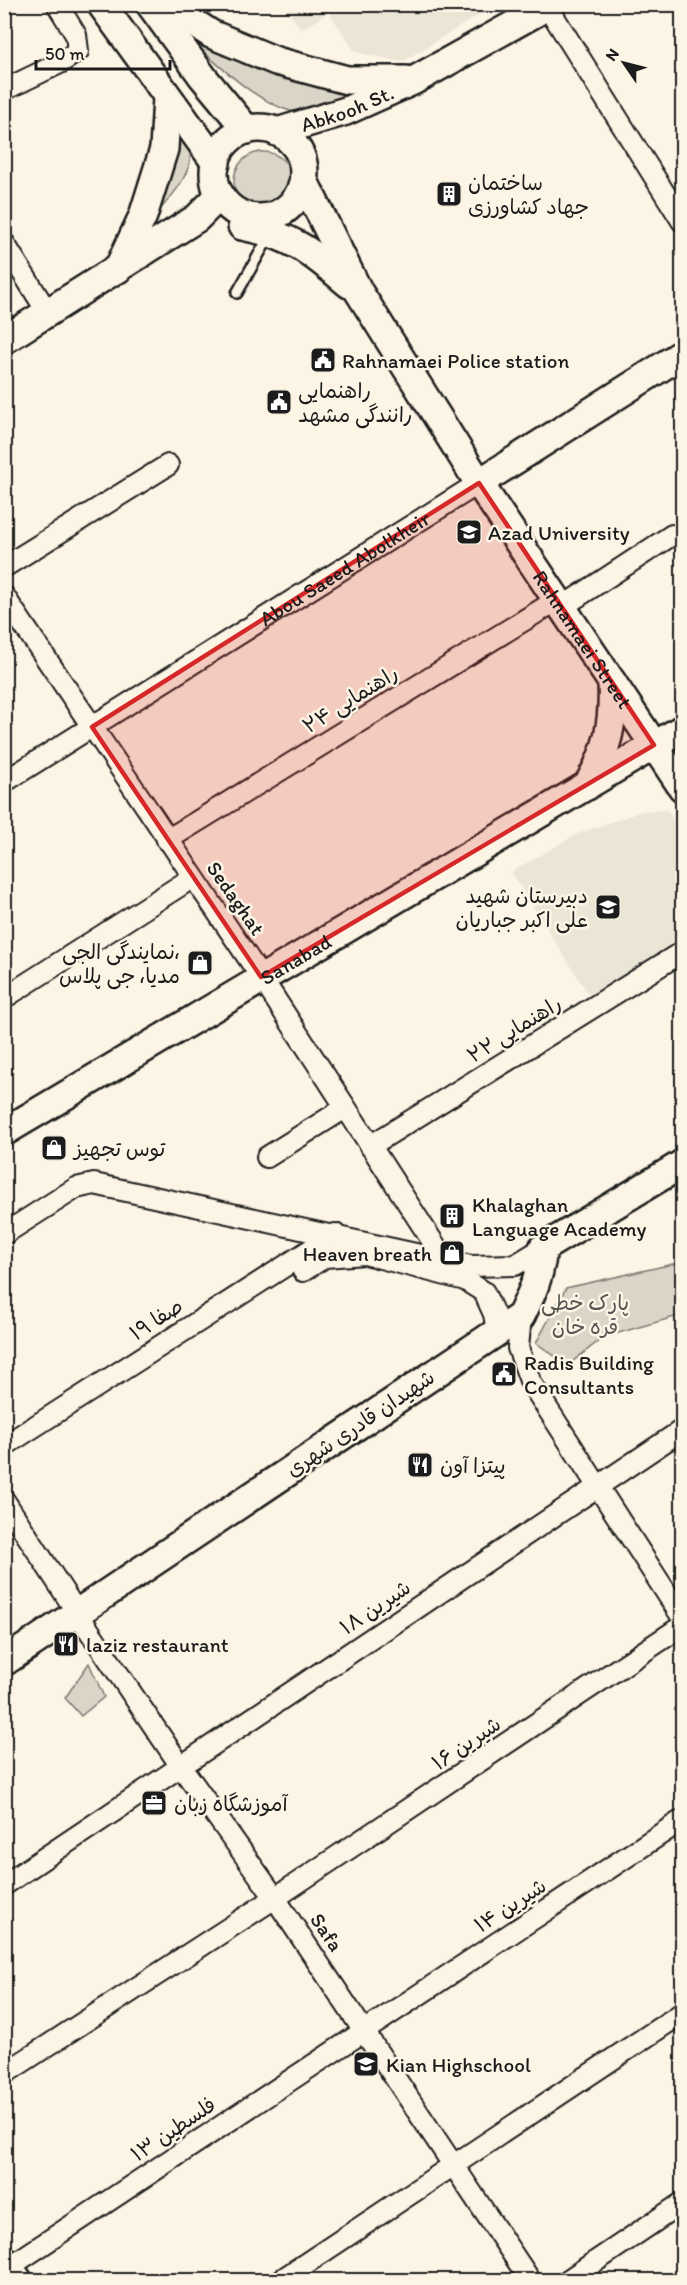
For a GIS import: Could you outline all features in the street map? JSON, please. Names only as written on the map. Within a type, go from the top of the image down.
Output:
[{"type":"main road","points":[[101,4],[216,163]]},
{"type":"main road","points":[[150,4],[203,77],[247,130]]},
{"type":"main road","points":[[165,4],[211,34],[276,61],[347,80],[413,81]]},
{"type":"main road","name":"Abkooh St.","points":[[277,132],[346,111],[413,81],[548,5]]},
{"type":"main road","points":[[118,269],[143,216],[164,149],[167,98]]},
{"type":"main road","points":[[262,129],[277,132],[290,140],[300,152],[304,166],[299,194],[291,205],[267,218],[253,218],[240,214],[220,195],[216,185],[216,163],[227,142],[247,130],[262,129]]},
{"type":"main road","name":"Rahnamaei Street","points":[[303,181],[358,292],[479,483],[682,787]]},
{"type":"main road","points":[[4,340],[197,218],[220,195]]},
{"type":"main road","points":[[197,218],[272,232],[310,250],[358,292]]},
{"type":"main road","name":"Abou Saeed Abolkheir","points":[[479,483],[682,354]]},
{"type":"main road","points":[[586,787],[601,763],[610,737],[614,710],[612,682]]},
{"type":"main road","name":"Sanabad","points":[[4,1132],[261,977],[682,729]]},
{"type":"main road","points":[[521,1316],[535,1289],[542,1268],[543,1248],[682,1164]]},
{"type":"main road","name":"شهیدان قادری شهری","points":[[4,1662],[521,1316]]},
{"type":"street","points":[[4,90],[60,63],[78,51],[76,35],[57,4]]},
{"type":"street","points":[[548,5],[682,221]]},
{"type":"street","points":[[4,243],[48,313]]},
{"type":"street","points":[[4,567],[168,465]]},
{"type":"street","name":"Abou Saeed Abolkheir","points":[[4,782],[479,483]]},
{"type":"street","name":"راهنمایی ۲۴","points":[[167,840],[672,535]]},
{"type":"street","name":"Sedaghat","points":[[4,596],[192,878],[261,977],[444,1259]]},
{"type":"street","points":[[4,998],[192,878]]},
{"type":"street","name":"راهنمایی ۲۲","points":[[370,1146],[682,952]]},
{"type":"street","points":[[267,1157],[345,1108]]},
{"type":"street","points":[[4,1234],[76,1188],[94,1184],[335,1234],[471,1266],[515,1265],[543,1248]]},
{"type":"street","name":"صفا ۱۹","points":[[4,1446],[335,1234]]},
{"type":"street","points":[[199,1320],[232,1314],[325,1257],[365,1254],[465,1280],[484,1292],[494,1314],[497,1331]]},
{"type":"street","points":[[521,1316],[518,1348],[531,1383],[682,1617]]},
{"type":"street","name":"شیرین ۱۸","points":[[4,1885],[682,1430]]},
{"type":"street","name":"Safa","points":[[4,1500],[180,1766],[275,1899],[530,2280]]},
{"type":"street","name":"شیرین ۱۶","points":[[4,2074],[275,1899],[682,1626]]},
{"type":"street","name":"شیرین ۱۴","points":[[363,2030],[682,1820]]},
{"type":"street","points":[[281,2280],[682,2013]]},
{"type":"street","name":"فلسطین ۱۳","points":[[10,2270],[363,2030]]},
{"type":"street","points":[[568,2280],[682,2204]]},
{"type":"lane","points":[[237,293],[272,232]]},
{"type":"highlighted area","points":[[479,483],[654,745],[261,977],[92,727]]},
{"type":"shaded area","points":[[284,5],[495,5],[402,62],[355,52],[329,12],[301,30]]},
{"type":"shaded area","name":"دبیرستان شهید علی اکبر جباریان","points":[[667,810],[682,832],[682,942],[589,995],[511,872],[577,834],[642,811]]},
{"type":"green space","points":[[183,33],[372,95],[316,115],[292,112],[274,105],[241,84]]},
{"type":"green space","points":[[173,124],[189,148],[188,168],[177,189],[147,223]]},
{"type":"green space","points":[[257,152],[269,152],[284,160],[292,175],[292,187],[284,202],[269,210],[257,210],[242,202],[234,187],[234,175],[242,160]]},
{"type":"green space","name":"پارک خطی قره خان","points":[[682,1262],[682,1315],[604,1337],[568,1365],[536,1343],[566,1288]]},
{"type":"green space","points":[[89,1663],[104,1697],[81,1716],[65,1698]]},
{"type":"place","name":"ساختمان جهاد کشاورزی","points":[[449,194]]},
{"type":"place","name":"Rahnamaei Police station","points":[[323,360]]},
{"type":"place","name":"راهنمایی رانندگی مشهد","points":[[279,402]]},
{"type":"place","name":"Azad University","points":[[469,532]]},
{"type":"place","name":"دبیرستان شهید علی اکبر جباریان","points":[[608,907]]},
{"type":"place","name":"نمایندگی الجی، مدیا، جی پلاس","points":[[200,963]]},
{"type":"place","name":"توس تجهیز","points":[[54,1148]]},
{"type":"place","name":"Khalaghan Language Academy","points":[[452,1216]]},
{"type":"place","name":"Heaven breath","points":[[452,1253]]},
{"type":"place","name":"Radis Building Consultants","points":[[504,1374]]},
{"type":"place","name":"پیتزا آون","points":[[420,1465]]},
{"type":"place","name":"laziz restaurant","points":[[66,1644]]},
{"type":"place","name":"آموزشگاه زبان","points":[[154,1803]]},
{"type":"place","name":"Kian Highschool","points":[[366,2064]]}]
